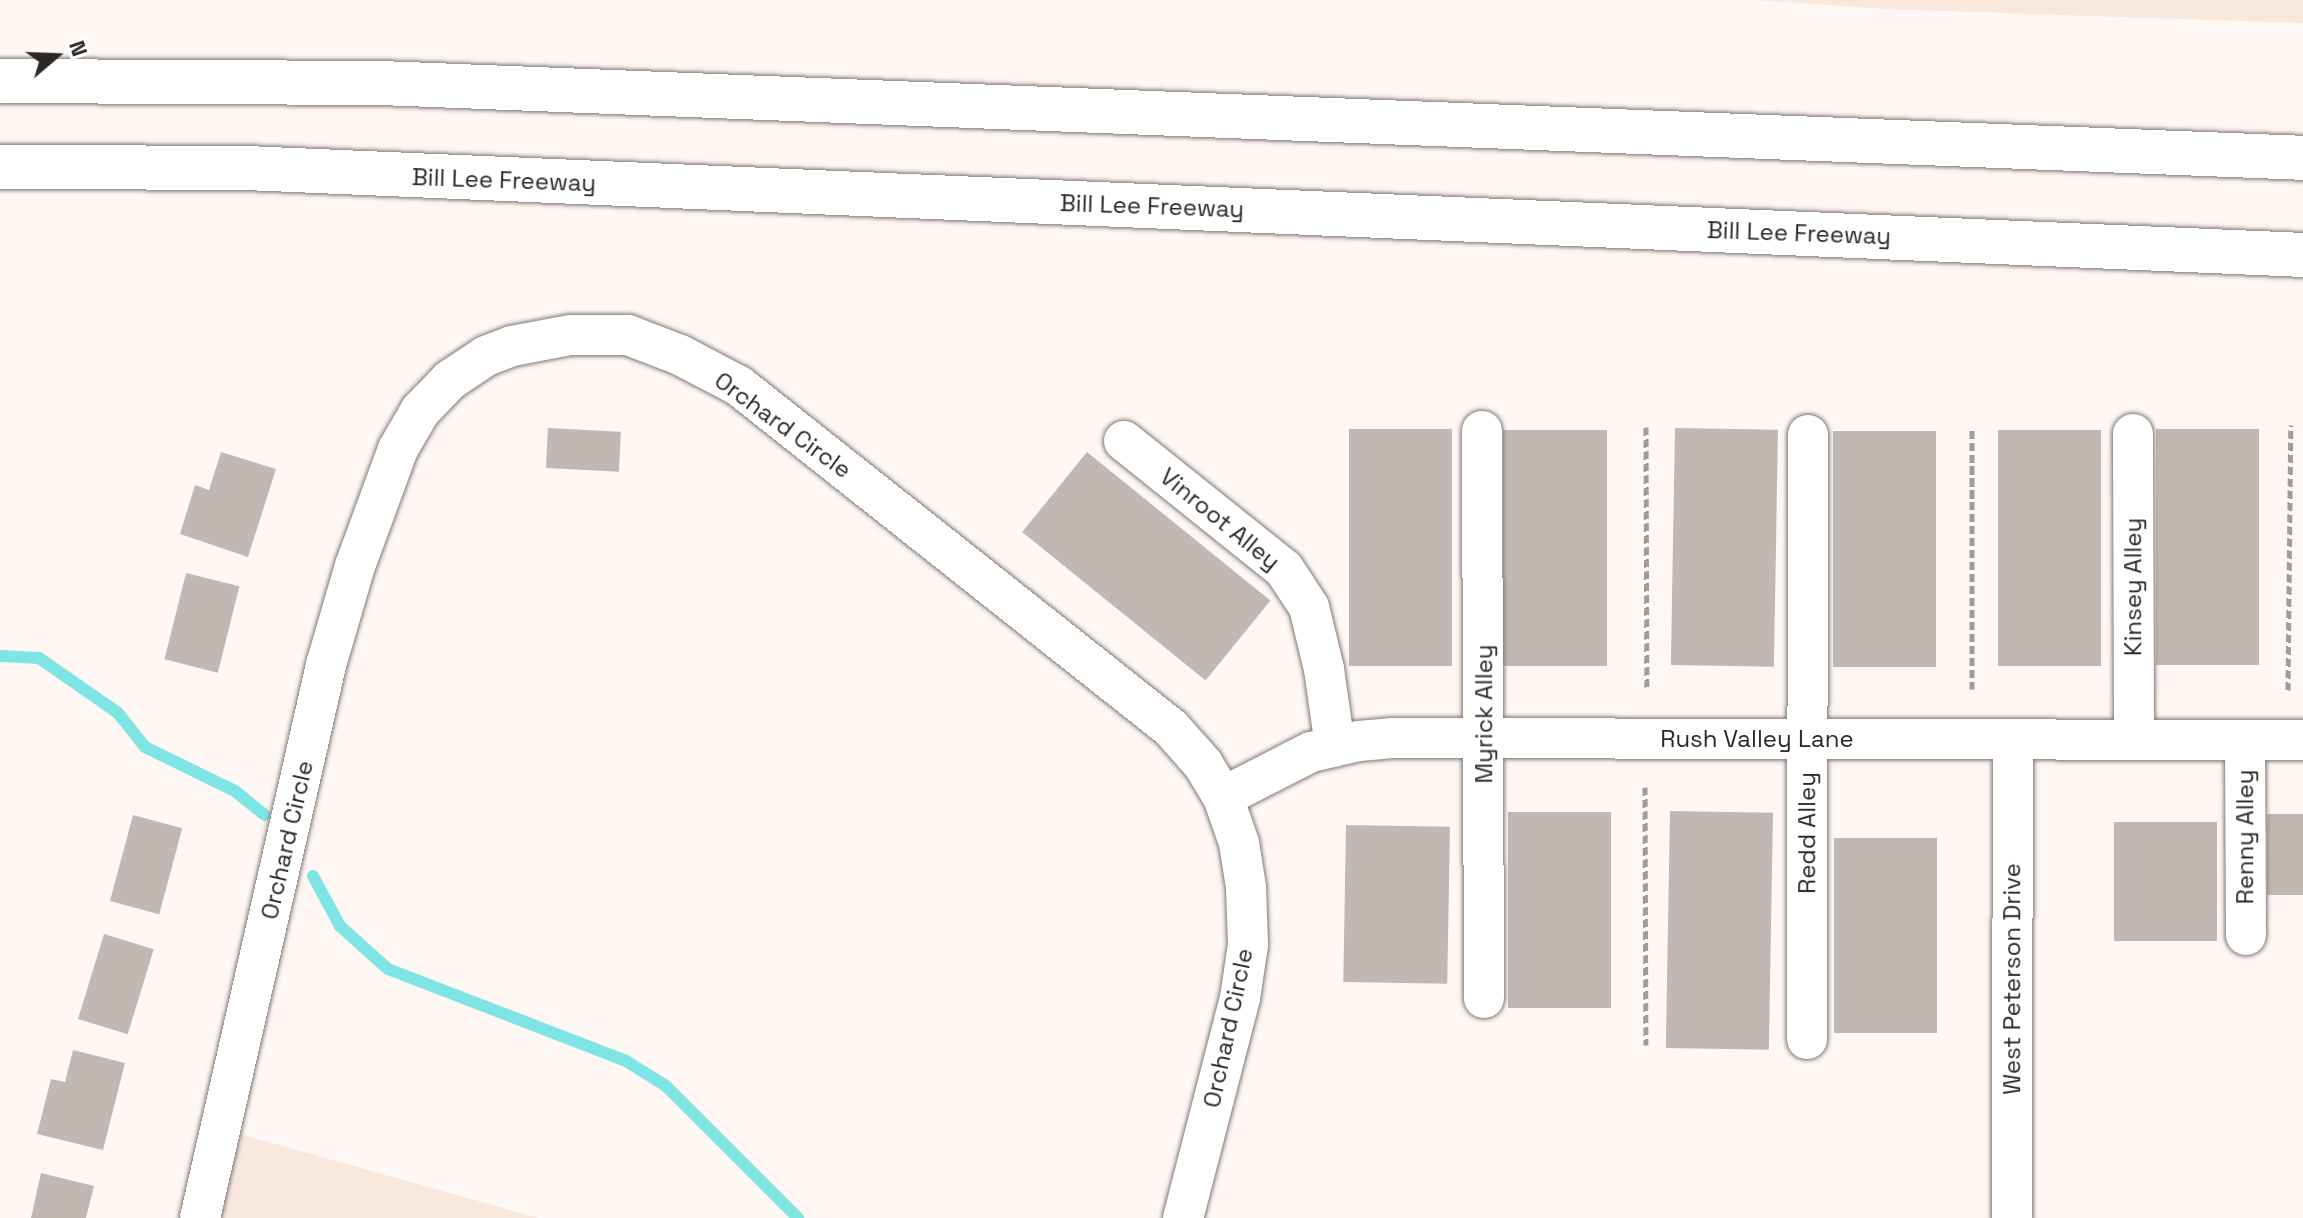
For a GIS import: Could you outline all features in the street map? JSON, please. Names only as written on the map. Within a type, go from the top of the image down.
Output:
[{"type":"highway","points":[[0,81],[381,83],[2303,158]]},
{"type":"highway","name":"Bill Lee Freeway","points":[[0,167],[246,168],[2303,255]]},
{"type":"street","name":"Orchard Circle","points":[[200,1218],[326,665],[355,566],[398,449],[420,411],[450,380],[486,356],[512,346],[571,335],[628,335],[680,355],[739,386],[1171,728],[1203,764],[1223,797],[1239,843],[1246,887],[1248,945],[1240,998],[1183,1218]]},
{"type":"street","name":"Myrick Alley","points":[[1482,431],[1484,998]]},
{"type":"street","name":"Kinsey Alley","points":[[2133,434],[2134,739]]},
{"type":"street","name":"Redd Alley","points":[[1807,1039],[1808,435]]},
{"type":"street","name":"Vinroot Alley","points":[[1124,441],[1284,569],[1309,607],[1335,746]]},
{"type":"street","name":"Rush Valley Lane","points":[[1223,797],[1288,763],[1335,746],[1393,738],[2303,740]]},
{"type":"street","name":"West Peterson Drive","points":[[2012,1218],[2013,740]]},
{"type":"street","name":"Renny Alley","points":[[2245,740],[2246,935]]},
{"type":"path","points":[[2288,690],[2291,425]]},
{"type":"path","points":[[1646,427],[1647,688]]},
{"type":"path","points":[[1972,430],[1972,689]]},
{"type":"path","points":[[1645,787],[1646,1045]]},
{"type":"shaded area","points":[[1754,0],[2303,0],[2303,23],[1887,9]]},
{"type":"shaded area","points":[[236,1133],[538,1218],[215,1218]]},
{"type":"building","points":[[548,428],[621,432],[619,472],[546,468]]},
{"type":"building","points":[[1675,428],[1778,430],[1774,667],[1671,665]]},
{"type":"building","points":[[1349,429],[1452,429],[1452,666],[1349,666]]},
{"type":"building","points":[[2156,429],[2259,429],[2259,665],[2156,665]]},
{"type":"building","points":[[1503,430],[1607,430],[1607,666],[1503,666]]},
{"type":"building","points":[[1998,430],[2101,430],[2101,666],[1998,666]]},
{"type":"building","points":[[1833,431],[1936,431],[1936,667],[1833,667]]},
{"type":"building","points":[[221,452],[276,469],[248,557],[180,534],[195,485],[209,490]]},
{"type":"building","points":[[1087,452],[1270,601],[1206,681],[1022,532]]},
{"type":"building","points":[[186,573],[239,586],[218,673],[164,659]]},
{"type":"building","points":[[1670,811],[1773,813],[1769,1050],[1666,1048]]},
{"type":"building","points":[[1508,812],[1611,812],[1611,1008],[1508,1008]]},
{"type":"building","points":[[2267,814],[2303,814],[2303,895],[2267,895]]},
{"type":"building","points":[[133,815],[182,828],[159,914],[110,901]]},
{"type":"building","points":[[2114,822],[2217,822],[2217,941],[2114,941]]},
{"type":"building","points":[[1346,825],[1450,827],[1447,984],[1343,982]]},
{"type":"building","points":[[1834,838],[1937,838],[1937,1033],[1834,1033]]},
{"type":"building","points":[[104,934],[154,949],[128,1034],[78,1019]]},
{"type":"building","points":[[73,1050],[125,1063],[103,1150],[37,1134],[51,1079],[65,1082]]},
{"type":"building","points":[[41,1173],[94,1186],[86,1218],[31,1218]]},
{"type":"waterway","points":[[0,656],[39,658],[118,713],[145,747],[235,791],[265,815]]},
{"type":"waterway","points":[[313,876],[340,926],[388,969],[626,1061],[666,1086],[798,1218]]}]
